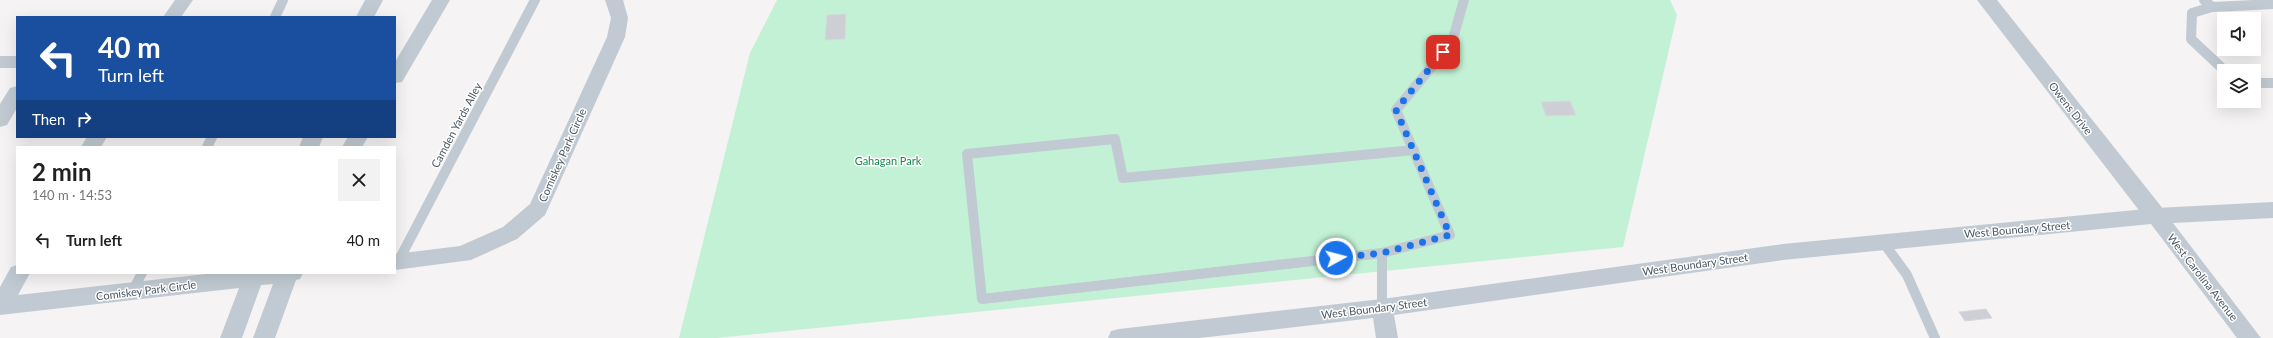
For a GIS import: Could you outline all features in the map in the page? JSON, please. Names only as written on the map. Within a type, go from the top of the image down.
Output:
[{"type":"street","points":[[173,16],[184,0]]},
{"type":"street","points":[[366,16],[374,0]]},
{"type":"street","points":[[396,75],[441,0]]},
{"type":"street","name":"Comiskey Park Circle","points":[[396,262],[463,254],[510,233],[538,209],[616,37],[620,23],[620,10],[614,0]]},
{"type":"street","name":"Owens Drive","points":[[1987,0],[2156,216]]},
{"type":"street","points":[[0,62],[16,62]]},
{"type":"street","points":[[0,120],[16,95]]},
{"type":"street","name":"West Boundary Street","points":[[1120,338],[1382,308],[1782,252],[2156,216],[2273,210]]},
{"type":"street","name":"West Carolina Avenue","points":[[2156,216],[2250,338]]},
{"type":"street","points":[[0,306],[18,274]]},
{"type":"street","name":"Comiskey Park Circle","points":[[0,306],[132,292],[272,274]]},
{"type":"street","points":[[264,338],[288,274]]},
{"type":"street","points":[[231,338],[255,275]]},
{"type":"street","points":[[1382,308],[1387,338]]},
{"type":"lane","points":[[275,16],[283,0]]},
{"type":"lane","name":"Camden Yards Alley","points":[[396,262],[535,0]]},
{"type":"lane","points":[[1414,150],[1123,178],[1115,139],[967,154],[982,299],[1382,253],[1450,235],[1414,150],[1396,110],[1452,42],[1464,0]]},
{"type":"lane","points":[[2204,0],[2212,8]]},
{"type":"lane","points":[[2218,64],[2191,39],[2192,13],[2212,8],[2273,4]]},
{"type":"lane","points":[[2261,83],[2273,83]]},
{"type":"lane","points":[[1883,242],[1908,275],[1935,338]]},
{"type":"lane","points":[[1382,253],[1382,308]]},
{"type":"lane","points":[[132,292],[141,274]]},
{"type":"green space","name":"Gahagan Park","points":[[777,0],[1670,0],[1677,15],[1623,247],[716,338],[679,338],[750,53]]},
{"type":"building","points":[[846,14],[845,39],[825,40],[827,15]]},
{"type":"building","points":[[1570,101],[1576,115],[1546,116],[1541,102]]},
{"type":"building","points":[[1986,309],[1992,318],[1965,321],[1959,312]]},
{"type":"route","points":[[1336,258],[1382,253],[1450,235],[1396,110],[1443,52]]}]
